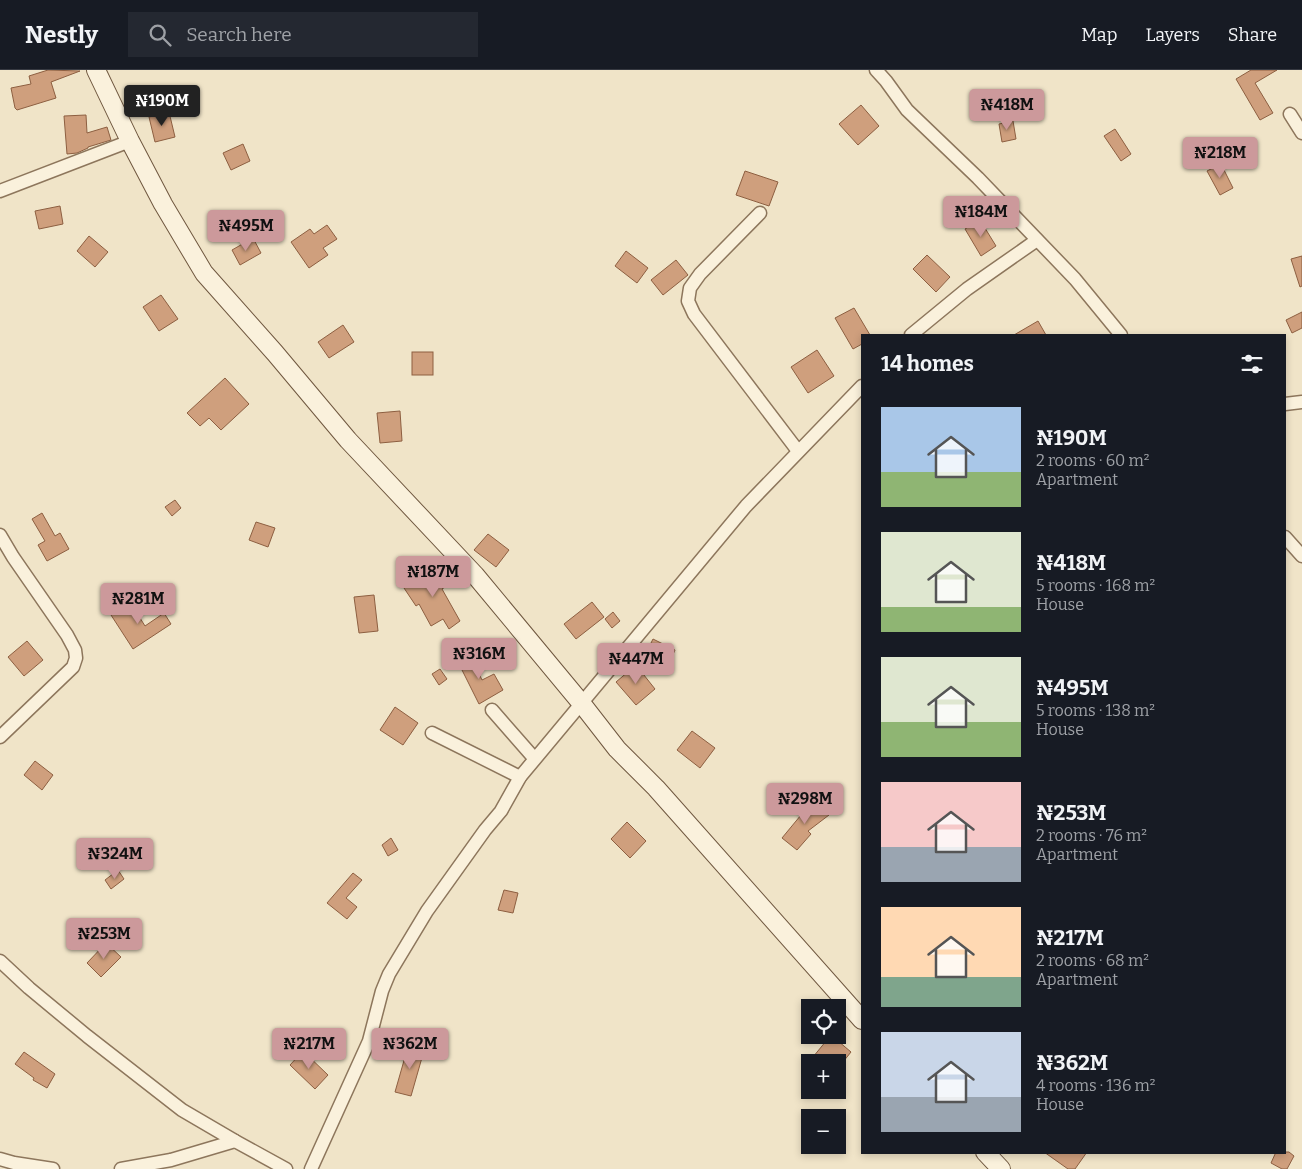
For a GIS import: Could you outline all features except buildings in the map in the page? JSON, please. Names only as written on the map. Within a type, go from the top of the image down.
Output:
[{"type":"street","points":[[96,70],[130,141],[177,229],[204,273],[372,468],[475,575],[617,749],[656,788],[861,1019]]},
{"type":"street","points":[[876,70],[907,110],[978,178],[1075,279],[1120,334]]},
{"type":"street","points":[[1290,114],[1302,133]]},
{"type":"street","points":[[0,191],[130,141]]},
{"type":"street","points":[[760,213],[700,274],[690,288],[688,301],[694,314],[798,451]]},
{"type":"street","points":[[912,334],[967,289],[1037,240]]},
{"type":"street","points":[[311,1169],[369,1041],[389,974],[426,911],[501,811],[520,777],[746,506],[861,387]]},
{"type":"street","points":[[1286,404],[1302,402]]},
{"type":"street","points":[[0,535],[67,636],[75,650],[76,658],[73,667],[0,737]]},
{"type":"street","points":[[1286,537],[1302,556]]},
{"type":"street","points":[[492,710],[534,758]]},
{"type":"street","points":[[432,733],[520,777]]},
{"type":"street","points":[[0,961],[29,988],[182,1110],[286,1169]]},
{"type":"street","points":[[121,1169],[171,1160],[235,1141]]},
{"type":"street","points":[[988,1154],[1001,1169]]},
{"type":"street","points":[[0,1159],[13,1166],[53,1169]]}]
